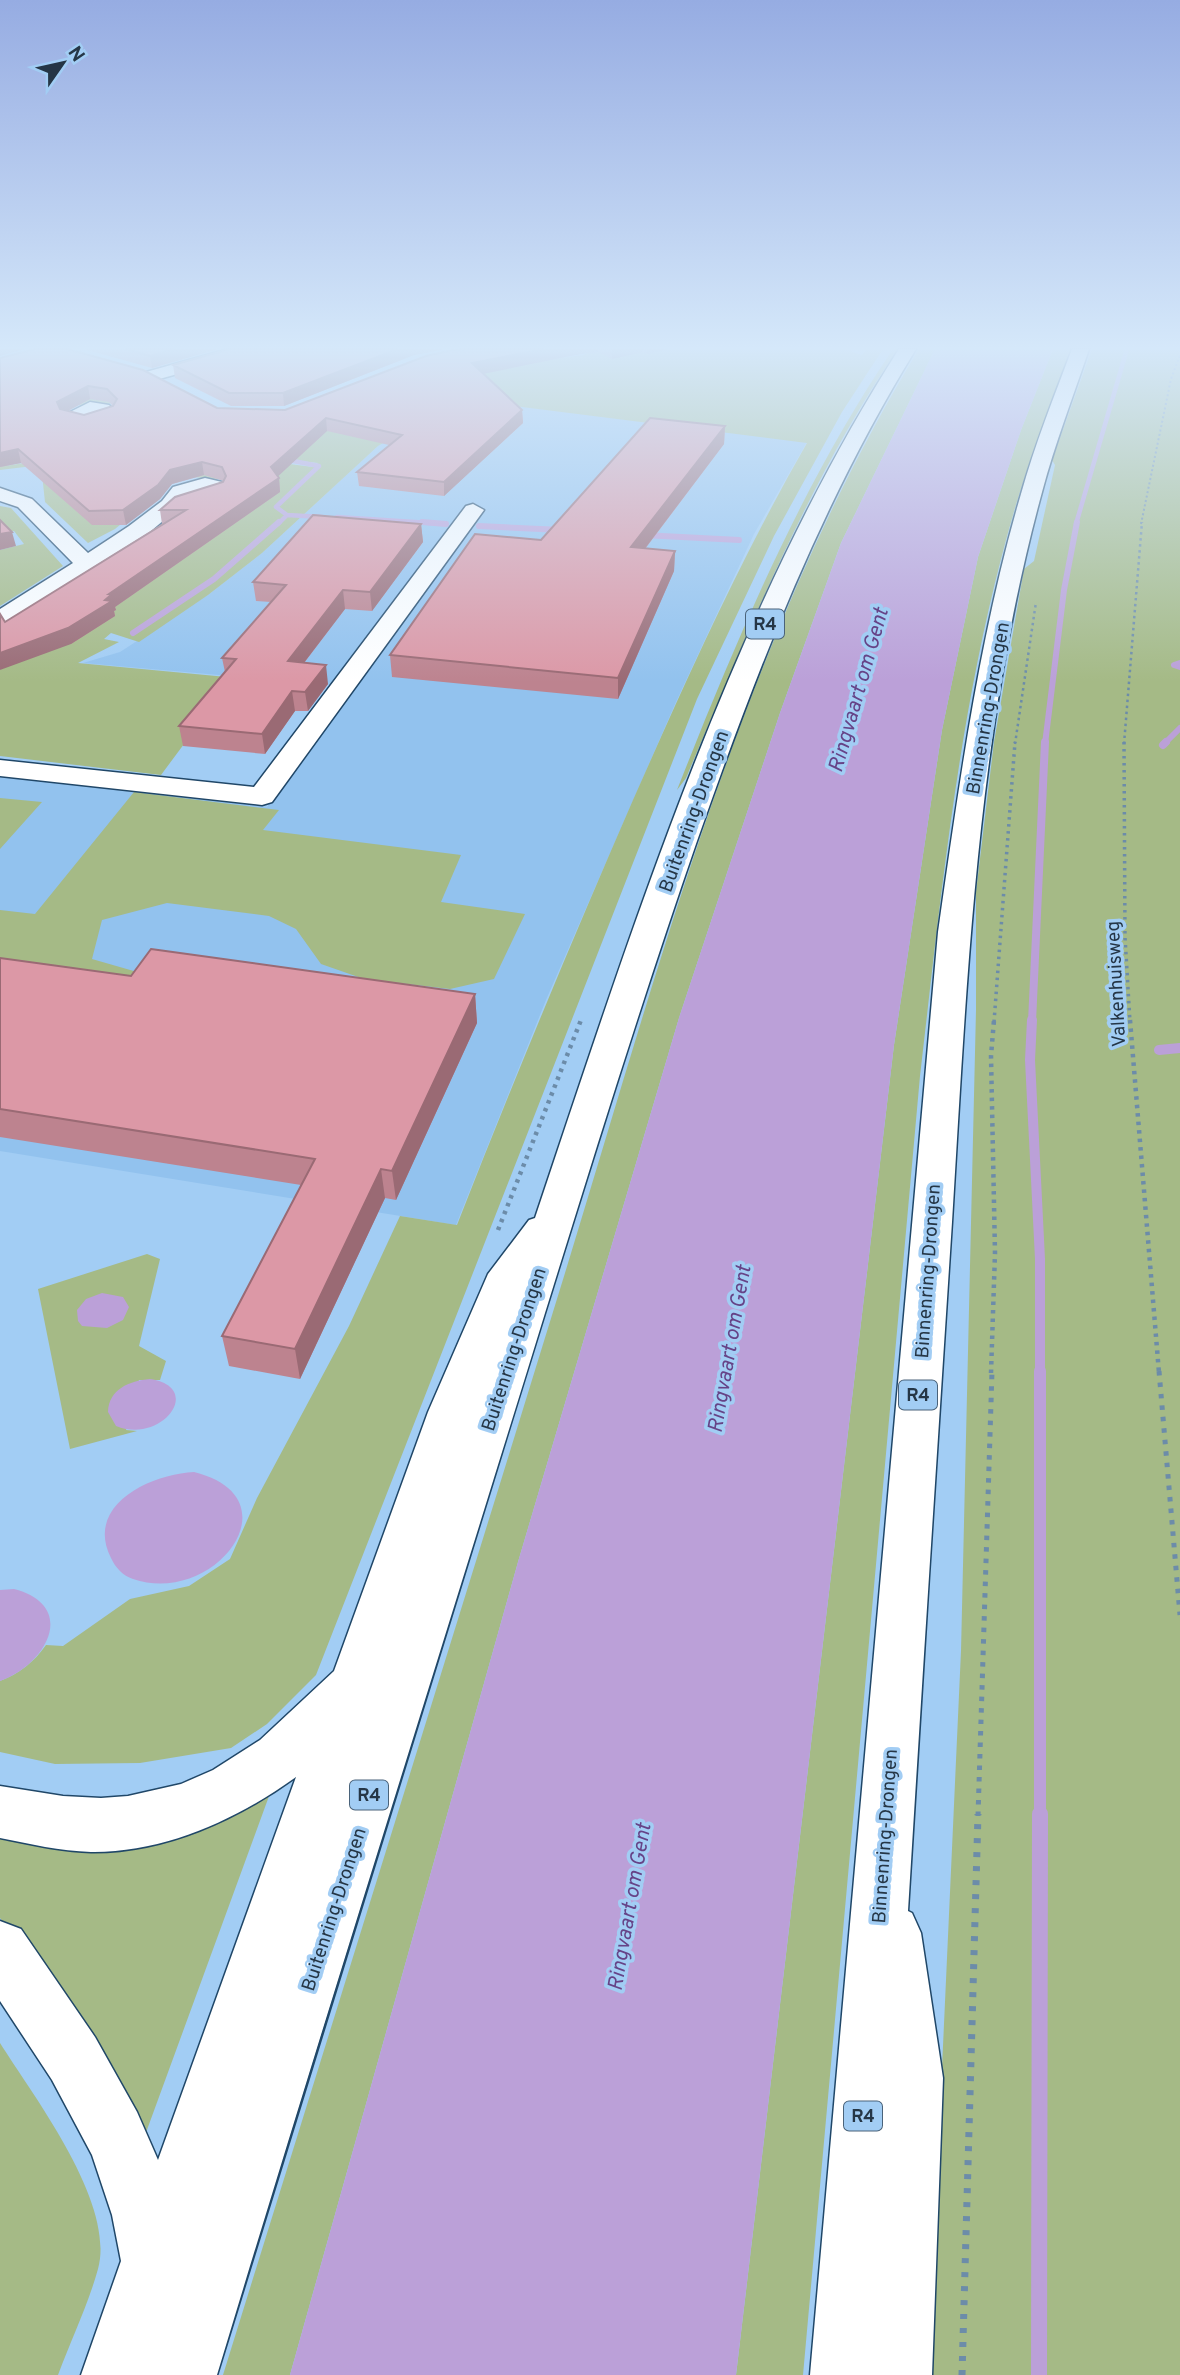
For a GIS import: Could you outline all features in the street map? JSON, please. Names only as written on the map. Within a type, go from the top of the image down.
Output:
[{"type":"main road","name":"Buitenring-Drongen","points":[[183,2375],[555,1215],[664,890],[732,706],[810,525],[843,460]]},
{"type":"main road","name":"Binnenring-Drongen","points":[[844,2375],[954,932],[978,742],[1013,562],[1042,460]]},
{"type":"main road","points":[[11,478],[25,485],[25,503]]},
{"type":"main road","points":[[0,494],[25,503],[86,563]]},
{"type":"main road","points":[[0,620],[137,531],[169,505]]},
{"type":"main road","points":[[0,768],[262,796],[473,510]]},
{"type":"main road","points":[[115,2375],[450,1412],[508,1273],[555,1215]]},
{"type":"main road","points":[[0,1812],[102,1826],[163,1816],[211,1799],[253,1776],[298,1742],[356,1681]]},
{"type":"main road","points":[[882,1858],[912,2078],[898,2375]]},
{"type":"main road","points":[[0,1950],[73,2057],[108,2116],[148,2218],[153,2260]]},
{"type":"path","name":"Valkenhuisweg","points":[[1154,460],[1142,517],[1124,744],[1125,937],[1133,1068],[1180,1615]]},
{"type":"path","points":[[962,2375],[995,1253],[990,1056],[1015,740],[1037,600]]},
{"type":"shaded area","points":[[363,460],[797,460],[754,534],[676,702],[546,1000],[456,1225],[0,1151],[0,776],[267,807],[357,687],[83,663],[120,652],[208,595],[262,553]]},
{"type":"green space","points":[[0,460],[5,466],[45,460],[257,460],[313,467],[318,463],[291,460],[363,460],[262,553],[208,595],[139,642],[111,633],[104,639],[119,642],[78,663],[258,680],[187,740],[161,775],[0,756],[0,670],[181,510],[240,481],[180,476],[115,529],[88,543],[45,502],[41,465],[0,470]]},
{"type":"green space","points":[[798,460],[816,460],[774,536],[697,699],[316,1675],[267,1724],[231,1748],[140,1763],[55,1764],[0,1752],[0,1681],[26,1666],[46,1645],[63,1646],[130,1599],[189,1586],[230,1559],[257,1498],[349,1326],[400,1216],[457,1225],[543,1011],[653,754],[737,574]]},
{"type":"green space","points":[[826,460],[831,460],[782,558],[686,778],[677,790],[747,620]]},
{"type":"green space","points":[[857,460],[881,460],[841,543],[780,713],[679,1018],[518,1562],[290,2375],[223,2375],[674,917],[713,799],[805,568]]},
{"type":"green space","points":[[1011,460],[1031,460],[1001,559],[986,623],[961,751],[943,881],[920,1076],[803,2375],[736,2375],[894,1045],[942,730],[978,557]]},
{"type":"green space","points":[[1052,460],[1180,460],[1180,2375],[928,2375],[961,1651],[976,1010],[976,892],[994,742],[1024,569],[1034,561],[1055,465]]},
{"type":"green space","points":[[0,506],[11,508],[63,566],[0,606],[0,550],[24,544],[14,531],[0,534]]},
{"type":"green space","points":[[134,792],[279,810],[263,830],[461,855],[441,902],[525,914],[494,979],[450,989],[364,979],[321,964],[296,929],[269,916],[167,903],[102,920],[92,959],[158,978],[0,985],[0,910],[35,914]]},
{"type":"green space","points":[[0,798],[42,802],[0,849]]},
{"type":"green space","points":[[147,1254],[160,1259],[139,1346],[166,1361],[160,1380],[139,1380],[126,1430],[137,1431],[70,1449],[38,1289]]},
{"type":"green space","points":[[276,1777],[144,2138],[99,2057],[0,1918],[0,1829]]},
{"type":"green space","points":[[0,2043],[51,2121],[84,2183],[95,2213],[100,2243],[98,2269],[58,2375],[0,2375]]},
{"type":"water","name":"Ringvaart om Gent","points":[[881,460],[1011,460],[978,557],[942,730],[894,1045],[736,2375],[290,2375],[518,1562],[679,1018],[780,713],[841,543]]},
{"type":"water","points":[[102,1293],[123,1297],[129,1307],[123,1320],[107,1328],[82,1326],[78,1321],[77,1310],[86,1299]]},
{"type":"water","points":[[150,1379],[166,1384],[174,1392],[176,1402],[171,1413],[148,1428],[133,1430],[116,1426],[108,1412],[112,1397],[128,1384]]},
{"type":"water","points":[[194,1472],[225,1485],[240,1504],[242,1525],[233,1546],[215,1564],[191,1578],[163,1584],[126,1576],[113,1561],[105,1539],[107,1522],[114,1508],[142,1486],[177,1474]]},
{"type":"water","points":[[14,1589],[34,1597],[46,1608],[50,1621],[49,1635],[31,1662],[0,1681],[0,1590]]},
{"type":"building","points":[[30,460],[279,460],[271,467],[279,478],[109,594],[112,594],[105,600],[112,601],[68,628],[0,653],[0,614],[5,622],[186,510],[160,510],[175,497],[223,482],[226,476],[222,467],[202,462],[170,470],[158,485],[123,510],[89,511]]},
{"type":"building","points":[[372,460],[468,460],[444,482],[357,472]]},
{"type":"building","points":[[613,460],[699,460],[631,547],[675,551],[618,678],[390,655],[475,534],[541,540]]},
{"type":"building","points":[[313,515],[421,524],[370,592],[343,590],[288,661],[326,665],[305,692],[292,691],[262,734],[179,726],[236,659],[222,658],[286,585],[253,582]]},
{"type":"building","points":[[0,520],[12,532],[0,534]]},
{"type":"building","points":[[151,949],[475,994],[392,1171],[381,1169],[295,1349],[222,1336],[315,1159],[0,1109],[0,958],[131,976]]},
{"type":"waterway","points":[[287,460],[319,466],[276,507],[287,515]]},
{"type":"waterway","points":[[1076,524],[1095,460]]},
{"type":"waterway","points":[[278,524],[287,515]]},
{"type":"waterway","points":[[287,515],[322,517]]},
{"type":"waterway","points":[[337,517],[446,524],[422,522]]},
{"type":"waterway","points":[[133,633],[214,579],[279,522]]},
{"type":"waterway","points":[[1045,744],[1064,590],[1077,522]]},
{"type":"waterway","points":[[479,526],[562,530]]},
{"type":"waterway","points":[[643,535],[739,540]]},
{"type":"waterway","points":[[1180,663],[1174,665],[1180,667]]},
{"type":"waterway","points":[[1163,745],[1180,728]]},
{"type":"waterway","points":[[1032,1022],[1045,742]]},
{"type":"waterway","points":[[1032,1020],[1030,1060],[1040,1259],[1040,1814]]},
{"type":"waterway","points":[[1159,1050],[1180,1048]]},
{"type":"waterway","points":[[1039,2375],[1040,1814]]}]
